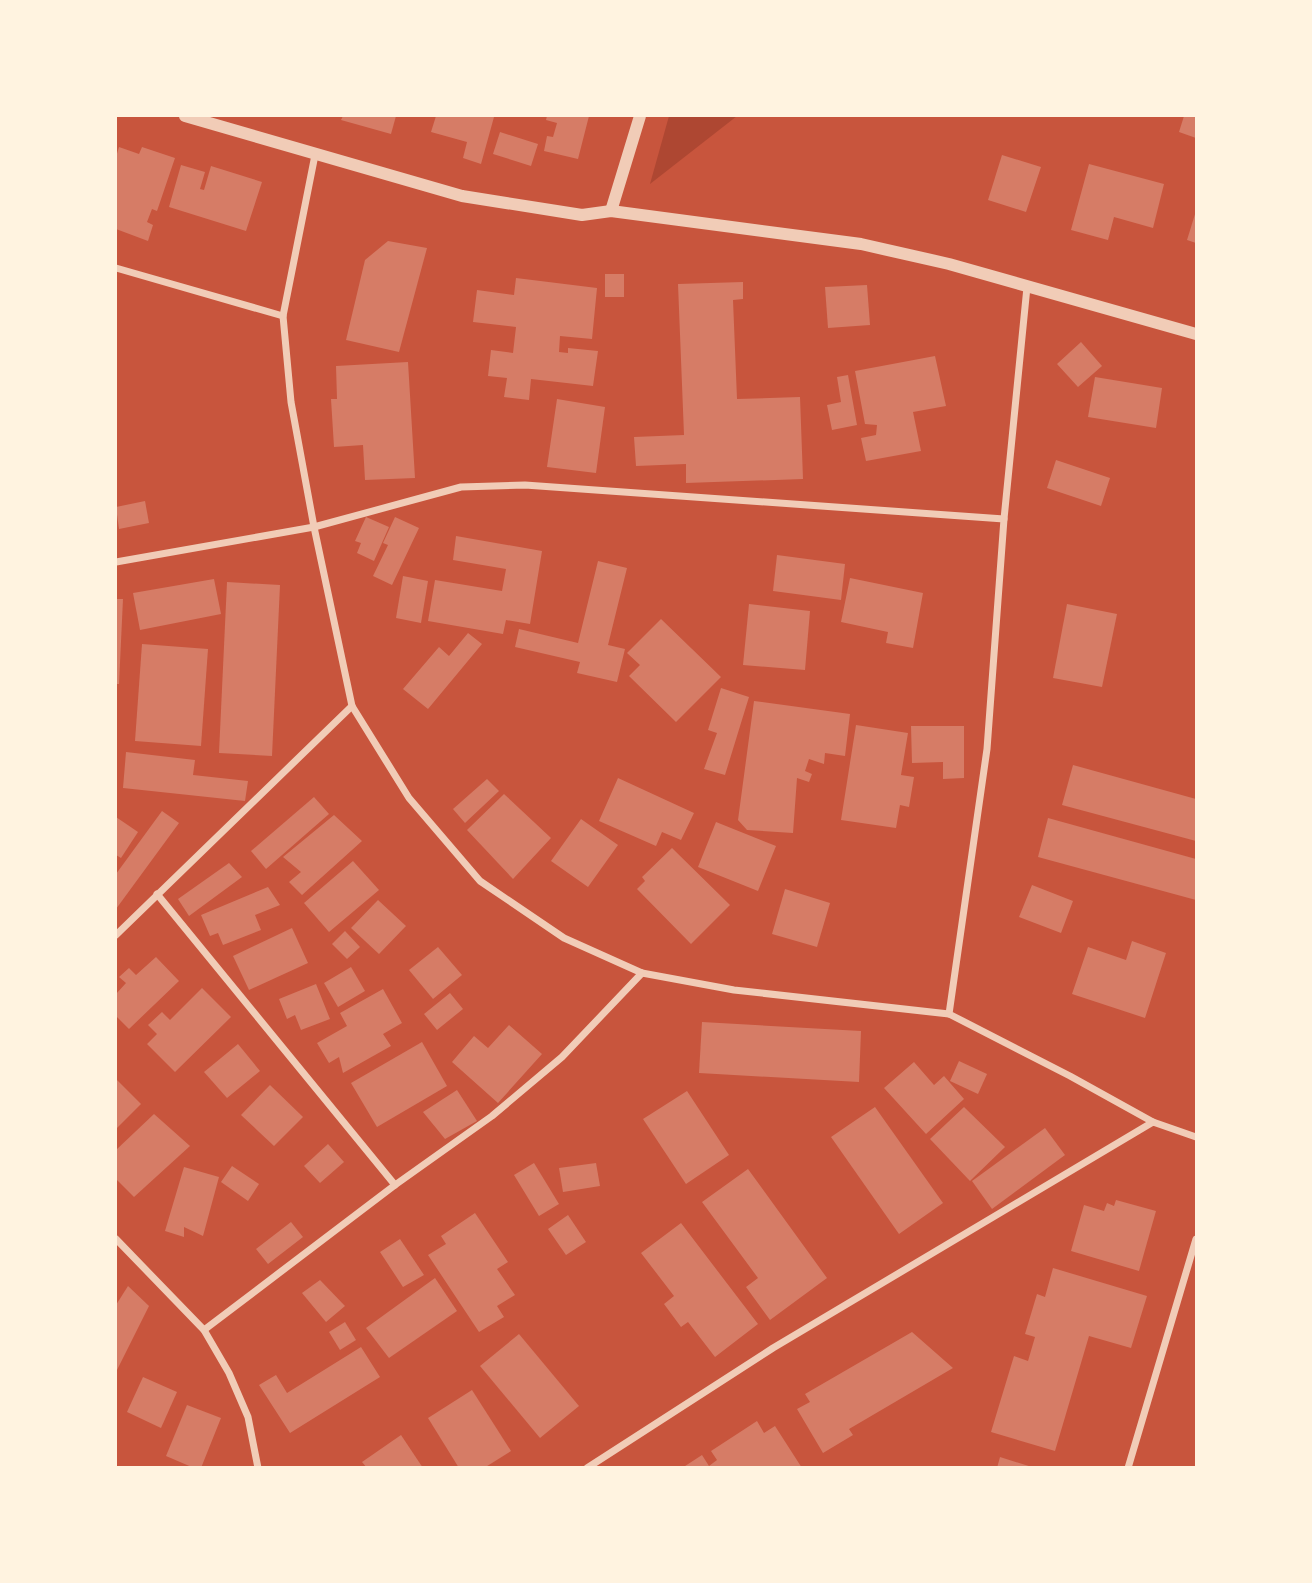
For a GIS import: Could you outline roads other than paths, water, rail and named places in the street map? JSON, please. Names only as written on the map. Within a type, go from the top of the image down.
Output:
[{"type":"street","points":[[185,116],[462,196],[582,215],[611,211],[861,244],[949,264],[1196,334]]},
{"type":"street","points":[[611,211],[640,116]]},
{"type":"street","points":[[315,155],[282,316],[291,402],[352,706],[409,798],[480,881],[564,937],[642,973],[734,990],[949,1014],[1153,1122],[1196,1137]]},
{"type":"street","points":[[116,268],[282,316]]},
{"type":"street","points":[[949,1014],[986,749],[1004,519],[1027,287]]},
{"type":"street","points":[[116,562],[314,527],[461,487],[525,485],[1004,519]]},
{"type":"street","points":[[116,934],[352,706]]},
{"type":"street","points":[[157,894],[395,1185]]},
{"type":"street","points":[[204,1330],[395,1185],[492,1116],[562,1057],[642,973]]},
{"type":"street","points":[[587,1468],[773,1348],[1153,1122]]},
{"type":"street","points":[[116,1238],[204,1330],[229,1373],[248,1417],[258,1468]]},
{"type":"street","points":[[1128,1468],[1196,1239]]}]
